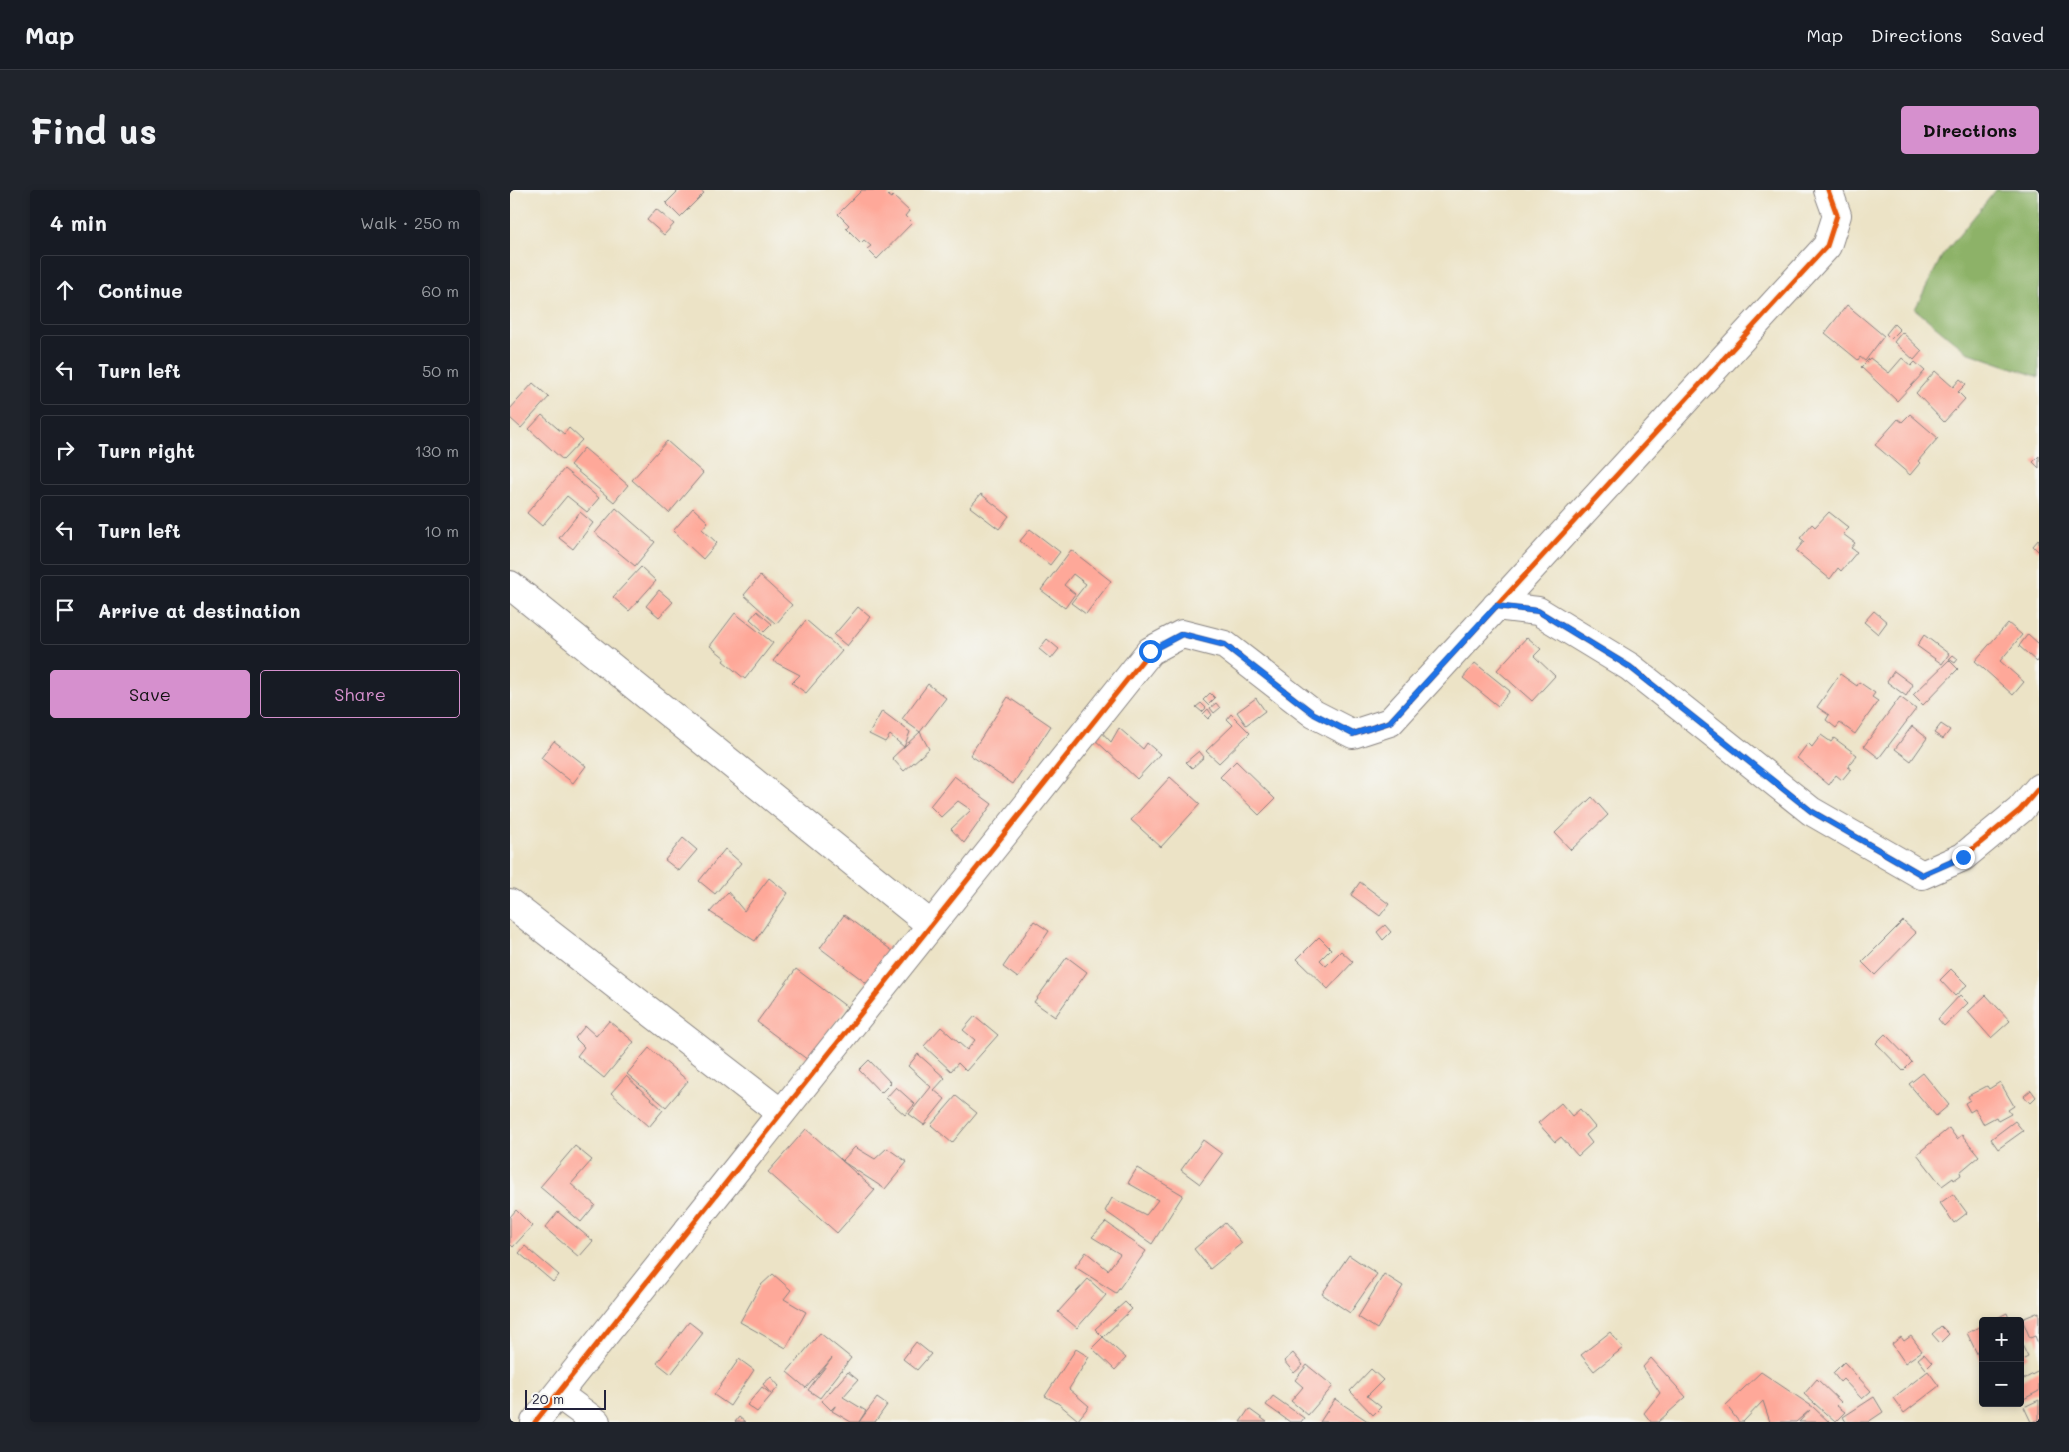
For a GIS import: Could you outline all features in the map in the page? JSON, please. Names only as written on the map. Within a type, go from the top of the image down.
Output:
[{"type":"street","points":[[535,1422],[1150,651],[1182,634],[1225,645],[1314,714],[1353,734],[1390,722],[1827,246],[1837,215],[1828,190]]},
{"type":"street","points":[[510,585],[932,925]]},
{"type":"street","points":[[1496,606],[1538,611],[1630,667],[1811,811],[1922,875],[1963,857],[2020,810],[2039,788]]},
{"type":"street","points":[[510,903],[781,1113]]},
{"type":"street","points":[[558,1394],[596,1422]]},
{"type":"green space","points":[[1996,190],[2039,190],[2039,377],[1967,352],[1915,309],[1942,256]]},
{"type":"building","points":[[679,190],[700,190],[704,193],[680,217],[666,203]]},
{"type":"building","points":[[862,190],[894,190],[888,196],[891,198],[893,196],[909,211],[905,216],[912,223],[877,259],[867,249],[871,246],[864,240],[861,243],[846,228],[849,225],[838,214]]},
{"type":"building","points":[[656,209],[674,224],[664,235],[647,220]]},
{"type":"building","points":[[1847,305],[1884,336],[1865,361],[1860,357],[1858,360],[1825,333]]},
{"type":"building","points":[[1894,324],[1900,330],[1891,339],[1886,334]]},
{"type":"building","points":[[1902,332],[1922,351],[1914,360],[1894,342]]},
{"type":"building","points":[[1870,358],[1889,373],[1902,358],[1911,366],[1915,362],[1925,371],[1897,401],[1861,367]]},
{"type":"building","points":[[1935,371],[1953,387],[1960,379],[1966,384],[1958,392],[1965,399],[1944,422],[1916,393]]},
{"type":"building","points":[[533,383],[549,397],[521,428],[510,418],[510,409]]},
{"type":"building","points":[[1910,414],[1938,438],[1918,461],[1920,463],[1910,475],[1875,445],[1898,419],[1902,422]]},
{"type":"building","points":[[542,415],[564,434],[569,428],[582,440],[563,460],[529,429]]},
{"type":"building","points":[[667,441],[703,473],[669,513],[632,480]]},
{"type":"building","points":[[584,448],[628,485],[614,502],[570,465]]},
{"type":"building","points":[[2039,456],[2039,468],[2033,462]]},
{"type":"building","points":[[564,469],[599,498],[587,512],[567,496],[542,526],[527,513]]},
{"type":"building","points":[[981,494],[1009,516],[999,529],[970,507]]},
{"type":"building","points":[[616,508],[655,542],[635,566],[595,533]]},
{"type":"building","points":[[693,508],[708,522],[702,529],[717,543],[703,559],[673,531]]},
{"type":"building","points":[[580,512],[593,523],[573,549],[559,538]]},
{"type":"building","points":[[1829,512],[1849,528],[1843,534],[1855,543],[1851,548],[1857,552],[1841,571],[1838,568],[1830,579],[1796,551],[1804,541],[1800,538],[1812,524],[1815,527]]},
{"type":"building","points":[[1030,529],[1060,552],[1050,565],[1020,541]]},
{"type":"building","points":[[2039,539],[2039,552],[2033,546]]},
{"type":"building","points":[[1071,550],[1111,581],[1086,614],[1071,603],[1086,584],[1073,574],[1064,585],[1075,594],[1065,608],[1041,590]]},
{"type":"building","points":[[641,567],[656,581],[629,611],[613,597]]},
{"type":"building","points":[[760,576],[792,605],[776,624],[744,595]]},
{"type":"building","points":[[659,590],[673,602],[659,617],[646,606]]},
{"type":"building","points":[[858,607],[870,617],[847,646],[834,635]]},
{"type":"building","points":[[757,611],[772,624],[764,632],[750,619]]},
{"type":"building","points":[[1874,611],[1887,622],[1878,634],[1864,622]]},
{"type":"building","points":[[735,613],[773,643],[745,679],[723,661],[725,658],[710,646]]},
{"type":"building","points":[[806,620],[842,651],[806,693],[792,683],[800,675],[773,661]]},
{"type":"building","points":[[2008,623],[2022,635],[2000,661],[2024,682],[2013,695],[1975,661]]},
{"type":"building","points":[[2028,634],[2039,644],[2039,659],[2037,662],[2019,646]]},
{"type":"building","points":[[1924,635],[1949,654],[1942,664],[1917,646]]},
{"type":"building","points":[[1527,637],[1541,649],[1534,656],[1555,676],[1532,701],[1497,670]]},
{"type":"building","points":[[1047,639],[1059,649],[1051,659],[1039,649]]},
{"type":"building","points":[[1953,655],[1958,659],[1955,663],[1949,659]]},
{"type":"building","points":[[1949,660],[1958,669],[1923,705],[1913,695]]},
{"type":"building","points":[[1475,663],[1510,691],[1498,706],[1463,678]]},
{"type":"building","points":[[1894,671],[1913,685],[1906,696],[1887,682]]},
{"type":"building","points":[[1840,674],[1857,686],[1859,682],[1875,693],[1872,697],[1878,701],[1855,734],[1840,723],[1836,728],[1826,720],[1829,715],[1817,707]]},
{"type":"building","points":[[928,684],[946,698],[920,732],[902,719]]},
{"type":"building","points":[[1210,693],[1215,698],[1208,705],[1203,700]]},
{"type":"building","points":[[1008,697],[1051,726],[1013,784],[970,755]]},
{"type":"building","points":[[1900,697],[1916,709],[1879,758],[1864,746]]},
{"type":"building","points":[[1256,698],[1265,711],[1246,725],[1237,712]]},
{"type":"building","points":[[1201,703],[1206,708],[1202,712],[1196,707]]},
{"type":"building","points":[[1216,703],[1220,708],[1214,713],[1210,708]]},
{"type":"building","points":[[1208,709],[1212,715],[1208,719],[1203,714]]},
{"type":"building","points":[[882,711],[910,732],[904,747],[890,735],[885,742],[869,734]]},
{"type":"building","points":[[1231,714],[1250,733],[1219,763],[1206,751],[1233,725],[1227,719]]},
{"type":"building","points":[[1941,724],[1950,730],[1943,739],[1934,733]]},
{"type":"building","points":[[1096,726],[1111,742],[1119,728],[1143,749],[1147,743],[1160,754],[1137,779],[1092,737]]},
{"type":"building","points":[[1912,726],[1927,738],[1911,761],[1895,749]]},
{"type":"building","points":[[920,732],[929,749],[904,771],[892,758]]},
{"type":"building","points":[[1821,735],[1831,742],[1834,738],[1857,755],[1848,767],[1851,769],[1842,780],[1836,775],[1829,785],[1797,758],[1808,743],[1812,747]]},
{"type":"building","points":[[554,741],[586,766],[573,783],[541,758]]},
{"type":"building","points":[[1199,751],[1204,757],[1192,768],[1186,762]]},
{"type":"building","points":[[1236,761],[1275,799],[1259,815],[1220,777]]},
{"type":"building","points":[[954,776],[992,804],[964,843],[951,829],[971,810],[958,801],[941,817],[930,806]]},
{"type":"building","points":[[1170,777],[1200,804],[1161,847],[1131,820]]},
{"type":"building","points":[[1592,797],[1608,815],[1571,850],[1555,833]]},
{"type":"building","points":[[683,838],[697,850],[679,871],[665,860]]},
{"type":"building","points":[[725,849],[741,863],[715,894],[699,881]]},
{"type":"building","points":[[769,878],[788,893],[755,941],[710,912],[728,892],[744,911]]},
{"type":"building","points":[[1360,882],[1389,904],[1380,916],[1351,895]]},
{"type":"building","points":[[844,915],[894,952],[869,985],[820,948]]},
{"type":"building","points":[[1034,921],[1049,931],[1018,978],[1003,967]]},
{"type":"building","points":[[1903,921],[1916,933],[1875,975],[1862,962]]},
{"type":"building","points":[[1385,925],[1391,932],[1383,940],[1377,932]]},
{"type":"building","points":[[1319,937],[1331,949],[1320,960],[1326,966],[1341,951],[1353,962],[1328,989],[1297,959]]},
{"type":"building","points":[[1067,957],[1087,972],[1055,1017],[1034,1002]]},
{"type":"building","points":[[796,969],[847,1007],[808,1060],[757,1022]]},
{"type":"building","points":[[1951,969],[1967,985],[1955,996],[1940,980]]},
{"type":"building","points":[[1960,995],[1968,1003],[1944,1026],[1938,1019]]},
{"type":"building","points":[[1986,995],[2010,1021],[1991,1038],[1968,1012]]},
{"type":"building","points":[[975,1016],[998,1035],[966,1071],[958,1063],[951,1071],[924,1046],[941,1027],[967,1050],[975,1040],[963,1030]]},
{"type":"building","points":[[609,1021],[634,1042],[604,1078],[577,1056],[584,1047],[575,1038],[585,1026],[596,1036]]},
{"type":"building","points":[[1885,1034],[1912,1062],[1903,1071],[1876,1043]]},
{"type":"building","points":[[649,1048],[688,1081],[666,1107],[627,1074]]},
{"type":"building","points":[[918,1054],[945,1078],[934,1090],[945,1099],[924,1125],[909,1114],[931,1087],[908,1066]]},
{"type":"building","points":[[869,1060],[891,1083],[881,1093],[859,1070]]},
{"type":"building","points":[[1923,1073],[1949,1105],[1936,1116],[1909,1084]]},
{"type":"building","points":[[626,1076],[663,1110],[649,1127],[611,1093]]},
{"type":"building","points":[[2000,1082],[2014,1106],[2008,1110],[2011,1114],[1998,1121],[1996,1117],[1983,1124],[1975,1109],[1970,1112],[1965,1103],[1970,1100],[1968,1096],[1987,1086],[1989,1089]]},
{"type":"building","points":[[896,1087],[915,1104],[905,1115],[886,1098]]},
{"type":"building","points":[[2031,1090],[2036,1097],[2030,1103],[2024,1096]]},
{"type":"building","points":[[956,1096],[977,1113],[952,1143],[931,1125]]},
{"type":"building","points":[[1561,1103],[1572,1116],[1580,1109],[1595,1127],[1586,1135],[1592,1143],[1578,1156],[1561,1137],[1555,1142],[1538,1123]]},
{"type":"building","points":[[2015,1121],[2023,1131],[1998,1149],[1991,1139]]},
{"type":"building","points":[[1949,1128],[1957,1139],[1962,1135],[1979,1156],[1960,1172],[1961,1175],[1942,1186],[1917,1154]]},
{"type":"building","points":[[806,1129],[875,1190],[837,1233],[768,1172]]},
{"type":"building","points":[[1203,1140],[1222,1154],[1200,1184],[1181,1170]]},
{"type":"building","points":[[575,1146],[592,1160],[571,1184],[595,1205],[581,1222],[540,1187]]},
{"type":"building","points":[[855,1147],[875,1159],[887,1148],[907,1162],[885,1189],[842,1161]]},
{"type":"building","points":[[1137,1168],[1183,1195],[1152,1244],[1105,1211],[1112,1198],[1146,1215],[1158,1200],[1128,1183]]},
{"type":"building","points":[[1953,1194],[1967,1213],[1954,1223],[1940,1203]]},
{"type":"building","points":[[516,1210],[532,1226],[513,1247],[510,1244],[510,1217]]},
{"type":"building","points":[[558,1212],[593,1241],[579,1257],[545,1228]]},
{"type":"building","points":[[1106,1222],[1146,1251],[1116,1293],[1075,1267],[1086,1252],[1108,1270],[1120,1254],[1092,1237]]},
{"type":"building","points":[[1225,1223],[1242,1243],[1210,1269],[1194,1249]]},
{"type":"building","points":[[525,1246],[559,1275],[553,1282],[519,1253]]},
{"type":"building","points":[[1349,1255],[1377,1274],[1350,1313],[1322,1294]]},
{"type":"building","points":[[773,1274],[791,1290],[784,1299],[806,1312],[786,1348],[740,1322],[760,1286]]},
{"type":"building","points":[[1384,1274],[1403,1286],[1377,1329],[1358,1317]]},
{"type":"building","points":[[1088,1279],[1106,1295],[1077,1328],[1058,1312]]},
{"type":"building","points":[[1125,1302],[1132,1309],[1103,1337],[1095,1329]]},
{"type":"building","points":[[2039,1312],[2039,1346],[2035,1336],[2030,1338],[2024,1324],[2024,1318]]},
{"type":"building","points":[[2007,1313],[2008,1317],[1999,1317]]},
{"type":"building","points":[[689,1322],[703,1333],[671,1374],[657,1363]]},
{"type":"building","points":[[1941,1326],[1949,1334],[1940,1343],[1932,1334]]},
{"type":"building","points":[[1979,1327],[1979,1358],[1967,1333]]},
{"type":"building","points":[[1610,1332],[1623,1348],[1594,1371],[1581,1355]]},
{"type":"building","points":[[820,1333],[851,1358],[820,1398],[808,1390],[832,1358],[806,1388],[787,1372]]},
{"type":"building","points":[[1911,1336],[1922,1351],[1905,1363],[1892,1344],[1901,1337],[1904,1341]]},
{"type":"building","points":[[1103,1337],[1126,1358],[1115,1370],[1092,1348]]},
{"type":"building","points":[[916,1342],[931,1354],[917,1370],[903,1359]]},
{"type":"building","points":[[1076,1349],[1089,1357],[1069,1389],[1089,1406],[1078,1420],[1059,1404],[1045,1396]]},
{"type":"building","points":[[2024,1349],[2028,1357],[2024,1359]]},
{"type":"building","points":[[1293,1353],[1303,1365],[1294,1373],[1284,1361]]},
{"type":"building","points":[[1924,1354],[1932,1363],[1926,1369],[1918,1359]]},
{"type":"building","points":[[1651,1358],[1686,1397],[1658,1422],[1651,1422],[1644,1413],[1660,1393],[1643,1367]]},
{"type":"building","points":[[739,1359],[754,1370],[730,1406],[714,1395]]},
{"type":"building","points":[[1844,1362],[1871,1391],[1862,1399],[1843,1379],[1840,1382],[1833,1373]]},
{"type":"building","points":[[1307,1365],[1333,1386],[1308,1415],[1291,1401],[1303,1387],[1295,1380]]},
{"type":"building","points":[[1371,1369],[1383,1380],[1367,1396],[1381,1407],[1373,1415],[1350,1391]]},
{"type":"building","points":[[1928,1371],[1939,1386],[1904,1413],[1893,1398]]},
{"type":"building","points":[[2039,1371],[2039,1391],[2024,1399],[2024,1379]]},
{"type":"building","points":[[848,1372],[858,1380],[843,1397],[866,1411],[859,1422],[851,1422],[832,1411],[836,1405],[831,1410],[822,1401]]},
{"type":"building","points":[[1761,1372],[1813,1407],[1829,1422],[1799,1422],[1810,1410],[1796,1422],[1770,1422],[1763,1401],[1743,1422],[1739,1422],[1726,1405]]},
{"type":"building","points":[[771,1377],[779,1386],[757,1412],[747,1405],[762,1387],[771,1394],[763,1384]]},
{"type":"building","points":[[1817,1379],[1841,1402],[1837,1406],[1845,1412],[1835,1422],[1804,1394]]},
{"type":"building","points":[[1273,1396],[1304,1418],[1301,1422],[1290,1422],[1266,1405]]},
{"type":"building","points":[[1874,1397],[1883,1412],[1868,1422],[1846,1422],[1843,1417]]},
{"type":"building","points":[[877,1398],[887,1405],[875,1422],[859,1422]]},
{"type":"building","points":[[1335,1399],[1369,1422],[1320,1422]]},
{"type":"building","points":[[2039,1400],[2039,1420],[2031,1422],[2024,1407]]},
{"type":"building","points":[[1249,1409],[1267,1422],[1240,1422]]},
{"type":"building","points":[[739,1417],[745,1422],[735,1422]]},
{"type":"cycle path","points":[[535,1422],[1150,651],[1182,634],[1225,645],[1314,714],[1353,734],[1390,722],[1827,246],[1837,215],[1828,190]]},
{"type":"cycle path","points":[[1496,606],[1538,611],[1630,667],[1811,811],[1922,875],[1963,857],[2020,810],[2039,788]]},
{"type":"route","points":[[1150,651],[1182,634],[1225,645],[1314,714],[1353,734],[1390,722],[1496,606],[1538,611],[1630,667],[1811,811],[1922,875],[1963,857]]}]
